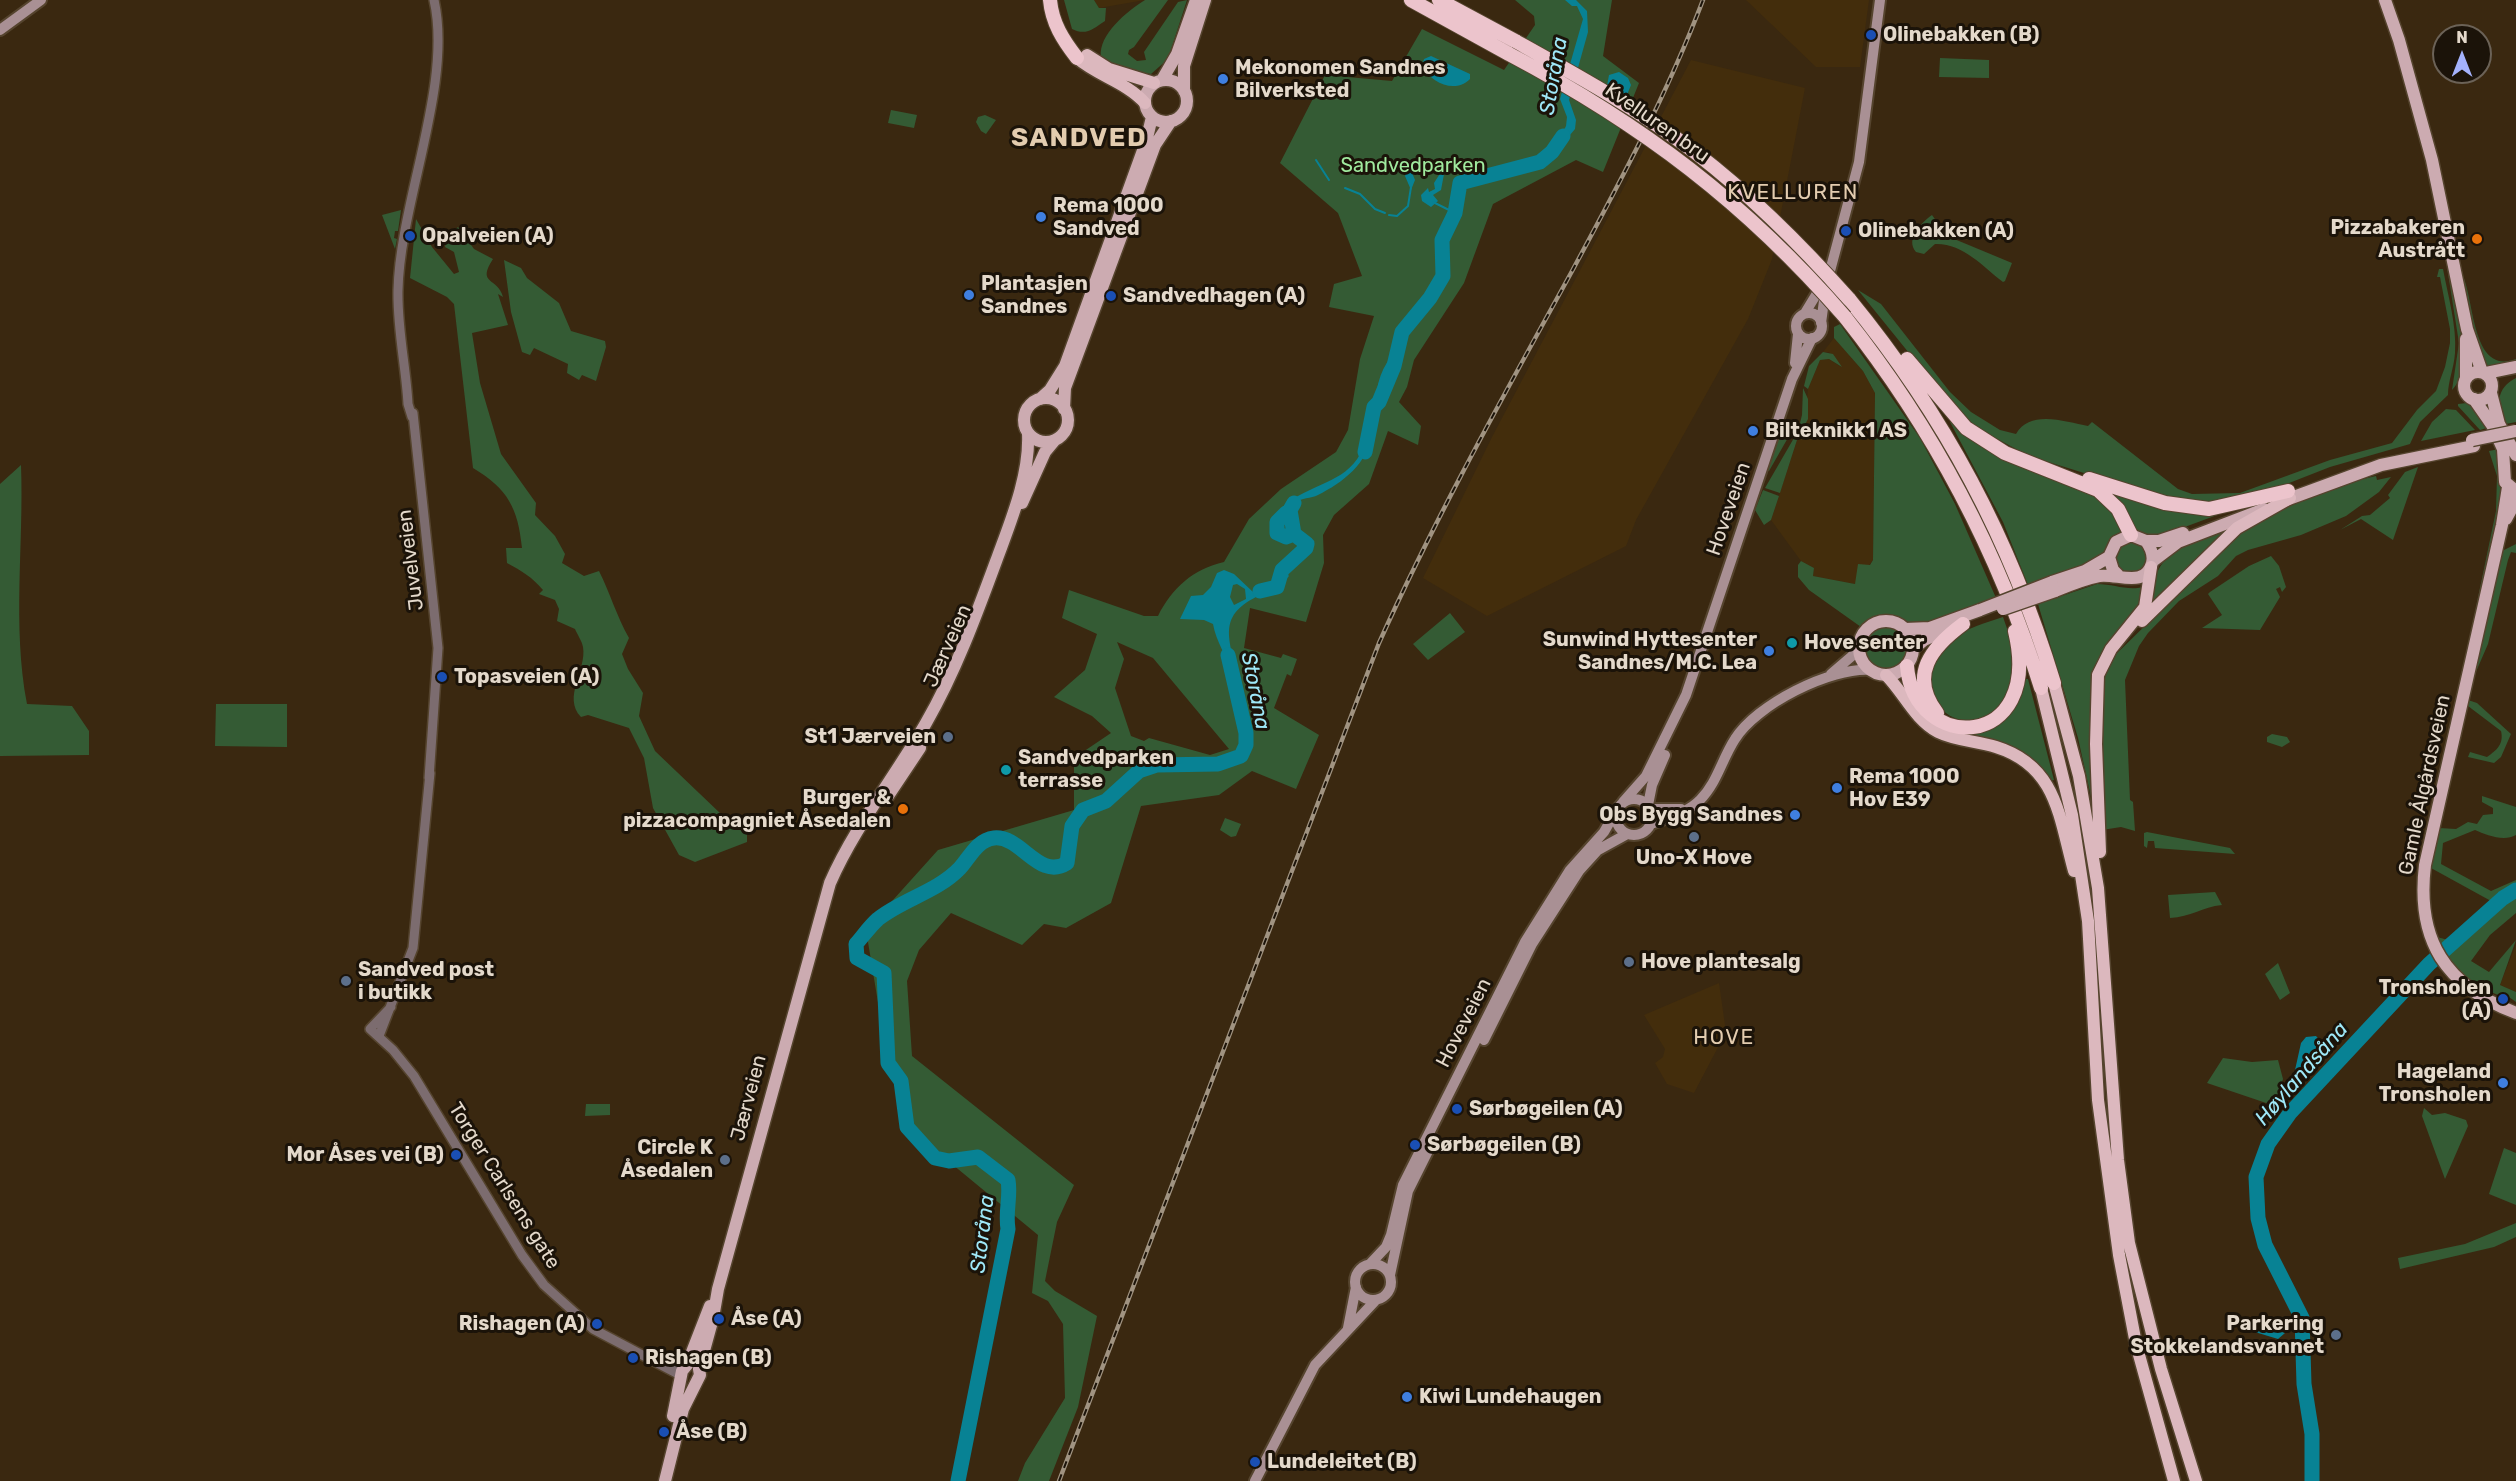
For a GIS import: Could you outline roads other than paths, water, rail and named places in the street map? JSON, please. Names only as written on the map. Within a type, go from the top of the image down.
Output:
[{"type":"highway","points":[[1050,0],[1055,23],[1064,41],[1106,78],[1134,91],[1144,103]]},
{"type":"highway","points":[[1058,0],[1069,34],[1082,56],[1118,72],[1158,82]]},
{"type":"highway","name":"Kvelluren bru","points":[[1411,0],[1618,117],[1703,178],[1788,254],[1845,317],[1890,377],[1939,452],[1999,574]]},
{"type":"highway","points":[[1438,0],[1517,42]]},
{"type":"highway","points":[[1456,0],[1517,42]]},
{"type":"highway","name":"Kvelluren bru","points":[[1517,42],[1624,104],[1696,153],[1778,223],[1849,299]]},
{"type":"highway","points":[[1849,299],[1865,307],[1966,428],[2005,453],[2098,490],[2110,500],[2131,535]]},
{"type":"highway","points":[[1849,299],[1911,379],[1973,480],[2021,584],[2048,686],[2071,806],[2088,921],[2098,1100],[2129,1314],[2174,1481]]},
{"type":"highway","points":[[2063,475],[2086,478],[2165,503],[2209,509],[2289,494]]},
{"type":"highway","points":[[2121,639],[2237,528],[2289,494]]},
{"type":"highway","points":[[2102,928],[2105,888],[2098,832],[2096,689],[2103,662],[2145,607],[2152,564]]},
{"type":"highway","points":[[1999,574],[2048,686],[2079,776],[2102,928],[2122,1195],[2145,1311],[2196,1481]]},
{"type":"highway","points":[[1907,666],[1910,685],[1919,703],[1933,718],[1961,727],[1987,723],[2007,710],[2017,692],[2020,658],[1999,574]]},
{"type":"highway","points":[[1944,722],[1927,698],[1924,684],[1925,668],[1934,648],[1963,624]]},
{"type":"highway","points":[[1886,675],[1929,726],[1946,735],[2006,750],[2022,757],[2044,779],[2052,790],[2088,921]]},
{"type":"main road","points":[[0,30],[41,0]]},
{"type":"main road","points":[[1171,122],[1152,117],[1144,103],[1145,95],[1158,82],[1177,54],[1196,0]]},
{"type":"main road","points":[[1064,409],[1065,388],[1155,145],[1171,122],[1184,112],[1187,102],[1184,91],[1184,66],[1205,0]]},
{"type":"main road","points":[[1833,260],[1818,294],[1805,313],[1797,320],[1798,333],[1807,339],[1820,333],[1824,297],[1859,162],[1880,0]]},
{"type":"main road","points":[[2385,0],[2399,40],[2439,190],[2467,328],[2484,372],[2491,378],[2499,424],[2516,455]]},
{"type":"main road","points":[[1158,82],[1175,82],[1184,91]]},
{"type":"main road","points":[[1040,399],[1053,399],[1067,415],[1065,430],[1055,440],[1040,442],[1028,433],[1024,427],[1025,411],[1050,390],[1065,366],[1143,151],[1152,117]]},
{"type":"main road","points":[[1805,313],[1816,315],[1821,323]]},
{"type":"main road","points":[[2467,328],[2465,392],[2483,410],[2501,443],[2505,473],[2512,489]]},
{"type":"main road","name":"Hoveveien","points":[[1792,379],[1798,333]]},
{"type":"main road","name":"Hoveveien","points":[[1370,1264],[1386,1247],[1391,1236],[1403,1185],[1525,942],[1570,870],[1604,832],[1620,806],[1642,782],[1665,742],[1686,695],[1792,379],[1812,338]]},
{"type":"main road","points":[[2466,378],[2476,371],[2516,367]]},
{"type":"main road","points":[[2474,399],[2486,398],[2492,390],[2516,373]]},
{"type":"main road","points":[[1826,678],[1852,656],[1868,629],[1883,622],[1891,622],[1905,629],[1930,628],[1981,613],[2053,586],[2085,571],[2109,556],[2116,542],[2131,535],[2146,541],[2175,536],[2289,494],[2381,465],[2516,431]]},
{"type":"main road","name":"Jærveien","points":[[657,1481],[689,1372],[713,1318],[718,1289],[820,911],[845,851],[927,722],[963,648],[1011,518],[1029,454],[1028,433]]},
{"type":"main road","points":[[2473,443],[2516,437]]},
{"type":"main road","name":"Jærveien","points":[[845,851],[902,778],[948,694],[996,586],[1026,493],[1045,452],[1055,440]]},
{"type":"main road","points":[[2505,473],[2516,464]]},
{"type":"main road","name":"Gamle Ålgårdsveien","points":[[2512,489],[2426,865],[2424,912],[2440,958],[2456,977],[2479,996],[2516,1013]]},
{"type":"main road","points":[[2053,586],[2118,575],[2133,579],[2141,577],[2152,564],[2178,542],[2289,494]]},
{"type":"main road","name":"Gamle Ålgårdsveien","points":[[2502,525],[2516,501]]},
{"type":"main road","points":[[2146,541],[2153,554],[2152,564]]},
{"type":"main road","points":[[2109,556],[2113,570],[2118,575]]},
{"type":"main road","points":[[1688,810],[1649,807],[1633,798],[1620,806],[1616,822],[1627,834],[1641,834],[1651,824],[1688,810],[1709,790],[1735,738],[1746,724],[1769,707],[1826,678],[1856,669],[1871,670],[1886,675],[1901,671],[1907,666],[1913,649],[1934,635],[1963,624],[1981,613]]},
{"type":"main road","points":[[1905,629],[1913,649]]},
{"type":"main road","points":[[1860,643],[1861,656],[1871,670]]},
{"type":"main road","name":"Hoveveien","points":[[1649,807],[1660,762],[1693,697],[1701,651]]},
{"type":"main road","points":[[1649,807],[1651,824]]},
{"type":"main road","name":"Hoveveien","points":[[1390,1275],[1408,1191],[1532,944],[1553,909],[1590,858],[1598,849],[1627,834]]},
{"type":"main road","points":[[1255,1481],[1308,1376],[1325,1354],[1347,1333],[1375,1301],[1389,1292],[1390,1275],[1382,1266],[1370,1264],[1356,1275],[1356,1287],[1347,1333]]},
{"type":"main road","points":[[1356,1287],[1361,1296],[1375,1301]]},
{"type":"main road","name":"Jærveien","points":[[665,1481],[683,1409],[689,1372]]},
{"type":"street","name":"Juvelveien","points":[[379,1036],[413,948],[429,778],[437,719],[437,625],[412,417],[408,404],[401,322],[401,269],[432,92],[437,30]]},
{"type":"street","name":"Juvelveien","points":[[370,1029],[391,1008]]},
{"type":"street","name":"Torger Carlsens gate","points":[[370,1029],[414,1076],[522,1255],[544,1285],[593,1329],[655,1362],[689,1372]]},
{"type":"water","points":[[1565,0],[1576,0],[1587,11],[1588,32],[1569,100],[1576,120],[1575,129],[1549,160],[1566,126],[1567,117],[1560,99],[1583,19],[1577,6],[1572,6]]},
{"type":"water","points":[[1431,56],[1470,74],[1470,79],[1457,86],[1437,82],[1422,66],[1424,59]]},
{"type":"water","points":[[1619,72],[1628,78],[1631,85],[1622,107],[1613,110],[1604,102],[1609,75]]},
{"type":"water","points":[[1419,165],[1439,165],[1445,169],[1441,190],[1433,195],[1438,201],[1431,207],[1422,201],[1421,195],[1428,188],[1429,192],[1435,189],[1434,183],[1441,172],[1438,169],[1429,172],[1417,170],[1413,175],[1415,180],[1411,190],[1405,176],[1409,168]]},
{"type":"water","points":[[1367,434],[1371,434],[1369,444],[1360,463],[1353,471],[1327,490],[1298,501],[1294,507],[1294,522],[1291,522],[1288,515],[1281,519],[1279,529],[1276,529],[1280,516],[1295,498],[1350,468],[1363,448]]},
{"type":"water","points":[[1303,548],[1307,553],[1288,566],[1285,572],[1289,576],[1282,583],[1277,583],[1278,566],[1296,557]]},
{"type":"water","points":[[1224,570],[1234,574],[1253,592],[1281,585],[1243,605],[1231,621],[1229,630],[1236,675],[1230,673],[1213,624],[1204,620],[1180,619],[1191,596],[1203,595],[1211,587],[1217,573]],"holes":[[[1237,584],[1245,589],[1246,599],[1234,605],[1230,597],[1233,585]]]},
{"type":"water","points":[[2316,1036],[2322,1043],[2304,1074],[2298,1076],[2295,1070],[2301,1043],[2306,1037]]},
{"type":"water","points":[[2239,1319],[2245,1320],[2248,1325],[2250,1322],[2285,1333],[2278,1339],[2235,1326]]},
{"type":"waterway","name":"Storåna","points":[[1365,452],[1374,407],[1379,402],[1394,366],[1402,332],[1430,298],[1443,276],[1442,240],[1455,213],[1460,183],[1540,162],[1552,152],[1563,136]]},
{"type":"waterway","points":[[1316,160],[1329,180]]},
{"type":"waterway","points":[[1389,215],[1397,216],[1408,206],[1411,187]]},
{"type":"waterway","points":[[1345,188],[1360,194],[1375,209],[1385,213]]},
{"type":"waterway","points":[[1433,202],[1455,213]]},
{"type":"waterway","points":[[1379,402],[1378,389],[1382,376],[1396,353]]},
{"type":"waterway","name":"Storåna","points":[[1260,591],[1277,587],[1282,570],[1306,548],[1307,544],[1294,534],[1290,510],[1294,503]]},
{"type":"waterway","points":[[1286,513],[1277,522],[1277,533],[1286,537],[1294,534]]},
{"type":"waterway","name":"Storåna","points":[[958,1481],[1008,1229],[1008,1180],[978,1157],[949,1161],[935,1158],[907,1127],[901,1081],[888,1063],[884,973],[857,958],[856,944],[878,919],[951,876],[978,845],[988,839],[1004,839],[1039,862],[1057,867],[1067,863],[1072,826],[1083,810],[1106,801],[1139,771],[1157,765],[1218,764],[1241,756],[1246,745],[1246,733],[1228,655]]},
{"type":"waterway","name":"Høylandsåna","points":[[2312,1481],[2312,1434],[2304,1384],[2302,1318],[2265,1245],[2258,1218],[2256,1177],[2268,1144],[2290,1113],[2429,964],[2503,898],[2516,890]]},
{"type":"railway","points":[[1059,1481],[1379,643],[1447,502],[1642,139],[1703,0]]},
{"type":"place","name":"Olinebakken (B)","points":[[1871,35]]},
{"type":"place","name":"Mekonomen Sandnes Bilverksted","points":[[1223,79]]},
{"type":"place","name":"Rema 1000 Sandved","points":[[1041,217]]},
{"type":"place","name":"Olinebakken (A)","points":[[1846,231]]},
{"type":"place","name":"Opalveien (A)","points":[[410,236]]},
{"type":"place","name":"Pizzabakeren Austrått","points":[[2477,239]]},
{"type":"place","name":"Plantasjen Sandnes","points":[[969,295]]},
{"type":"place","name":"Sandvedhagen (A)","points":[[1111,296]]},
{"type":"place","name":"Bilteknikk1 AS","points":[[1753,431]]},
{"type":"place","name":"Hove senter","points":[[1792,643]]},
{"type":"place","name":"Sunwind Hyttesenter Sandnes/M.C. Lea","points":[[1769,651]]},
{"type":"place","name":"Topasveien (A)","points":[[442,677]]},
{"type":"place","name":"St1 Jærveien","points":[[948,737]]},
{"type":"place","name":"Sandvedparken terrasse","points":[[1006,770]]},
{"type":"place","name":"Rema 1000 Hov E39","points":[[1837,788]]},
{"type":"place","name":"Burger & pizzacompagniet Åsedalen","points":[[903,809]]},
{"type":"place","name":"Obs Bygg Sandnes","points":[[1795,815]]},
{"type":"place","name":"Uno-X Hove","points":[[1694,837]]},
{"type":"place","name":"Hove plantesalg","points":[[1629,962]]},
{"type":"place","name":"Sandved post i butikk","points":[[346,981]]},
{"type":"place","name":"Tronsholen (A)","points":[[2503,999]]},
{"type":"place","name":"Hageland Tronsholen","points":[[2503,1083]]},
{"type":"place","name":"Sørbøgeilen (A)","points":[[1457,1109]]},
{"type":"place","name":"Sørbøgeilen (B)","points":[[1415,1145]]},
{"type":"place","name":"Mor Åses vei (B)","points":[[456,1155]]},
{"type":"place","name":"Circle K Åsedalen","points":[[725,1160]]},
{"type":"place","name":"Åse (A)","points":[[719,1319]]},
{"type":"place","name":"Rishagen (A)","points":[[597,1324]]},
{"type":"place","name":"Parkering Stokkelandsvannet","points":[[2336,1335]]},
{"type":"place","name":"Rishagen (B)","points":[[633,1358]]},
{"type":"place","name":"Kiwi Lundehaugen","points":[[1407,1397]]},
{"type":"place","name":"Åse (B)","points":[[664,1432]]},
{"type":"place","name":"Lundeleitet (B)","points":[[1255,1462]]},
{"type":"district","name":"SANDVED","points":[[1079,138]]},
{"type":"district","name":"KVELLUREN","points":[[1793,193]]},
{"type":"district","name":"HOVE","points":[[1724,1038]]},
{"type":"park label","name":"Sandvedparken","points":[[1413,166]]}]
